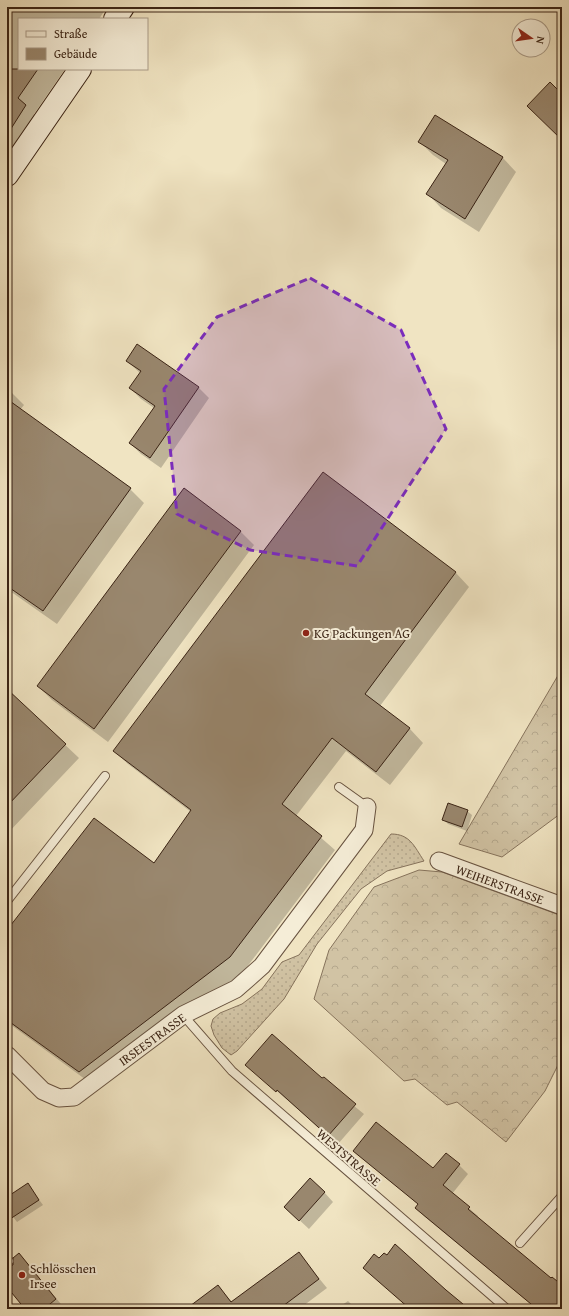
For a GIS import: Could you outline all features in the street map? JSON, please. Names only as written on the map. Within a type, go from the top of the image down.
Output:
[{"type":"street","points":[[116,18],[123,7]]},
{"type":"street","points":[[7,175],[79,70]]},
{"type":"street","name":"IRSEESTRASSE","points":[[7,1055],[43,1091],[59,1098],[74,1097],[183,1015],[236,989],[262,966],[364,830],[367,807]]},
{"type":"street","name":"WEIHERSTRASSE","points":[[439,861],[562,906]]},
{"type":"lane","points":[[7,901],[105,776]]},
{"type":"lane","points":[[339,787],[367,807]]},
{"type":"lane","name":"WESTSTRASSE","points":[[183,1015],[232,1071],[507,1309]]},
{"type":"lane","points":[[520,1243],[562,1196]]},
{"type":"highlighted area","points":[[310,278],[401,330],[446,429],[357,566],[250,550],[177,514],[164,389],[217,317]]},
{"type":"green space","points":[[560,672],[562,674],[562,814],[502,857],[459,844]]},
{"type":"green space","points":[[391,834],[403,836],[411,842],[424,861],[387,871],[361,889],[317,944],[284,999],[237,1051],[231,1055],[222,1048],[214,1035],[211,1026],[213,1019],[220,1013],[242,1004],[262,989],[282,962],[299,955]]},
{"type":"green space","points":[[419,870],[442,872],[562,916],[562,1057],[545,1091],[506,1142],[457,1102],[447,1105],[415,1079],[404,1081],[314,999],[329,950],[374,887]]},
{"type":"building","points":[[7,69],[37,70],[18,98],[26,105],[7,135]]},
{"type":"building","points":[[550,82],[562,94],[562,140],[527,106]]},
{"type":"building","points":[[435,115],[503,157],[465,219],[426,194],[448,160],[418,142]]},
{"type":"building","points":[[137,344],[199,387],[150,458],[129,443],[155,406],[129,388],[141,371],[126,361]]},
{"type":"building","points":[[7,399],[131,488],[43,611],[7,586]]},
{"type":"building","points":[[323,472],[456,572],[365,694],[410,728],[376,772],[332,738],[282,804],[322,836],[230,957],[79,1072],[7,1020],[7,930],[94,818],[154,863],[191,810],[113,751]]},
{"type":"building","points":[[184,488],[241,531],[94,729],[37,686]]},
{"type":"building","points":[[7,689],[66,744],[7,806]]},
{"type":"building","points":[[448,803],[468,810],[462,827],[442,820]]},
{"type":"building","points":[[272,1034],[322,1078],[324,1077],[356,1104],[328,1136],[277,1090],[276,1092],[245,1065]]},
{"type":"building","points":[[376,1122],[433,1168],[446,1153],[460,1164],[443,1185],[470,1207],[468,1209],[551,1278],[552,1277],[562,1285],[562,1309],[537,1309],[415,1208],[418,1204],[353,1151]]},
{"type":"building","points":[[310,1178],[325,1192],[299,1221],[284,1207]]},
{"type":"building","points":[[28,1183],[39,1200],[7,1221],[7,1197]]},
{"type":"building","points":[[395,1244],[469,1309],[410,1309],[363,1268],[374,1254],[379,1258],[384,1253],[387,1255]]},
{"type":"building","points":[[299,1252],[319,1279],[279,1309],[186,1309],[218,1285],[231,1302]]},
{"type":"building","name":"Schlösschen Irsee","points":[[19,1253],[56,1299],[44,1309],[25,1309],[7,1287],[7,1266],[13,1265],[13,1258]]},
{"type":"place","name":"KG Packungen AG","points":[[306,633]]},
{"type":"place","name":"Schlösschen Irsee","points":[[22,1275]]}]
